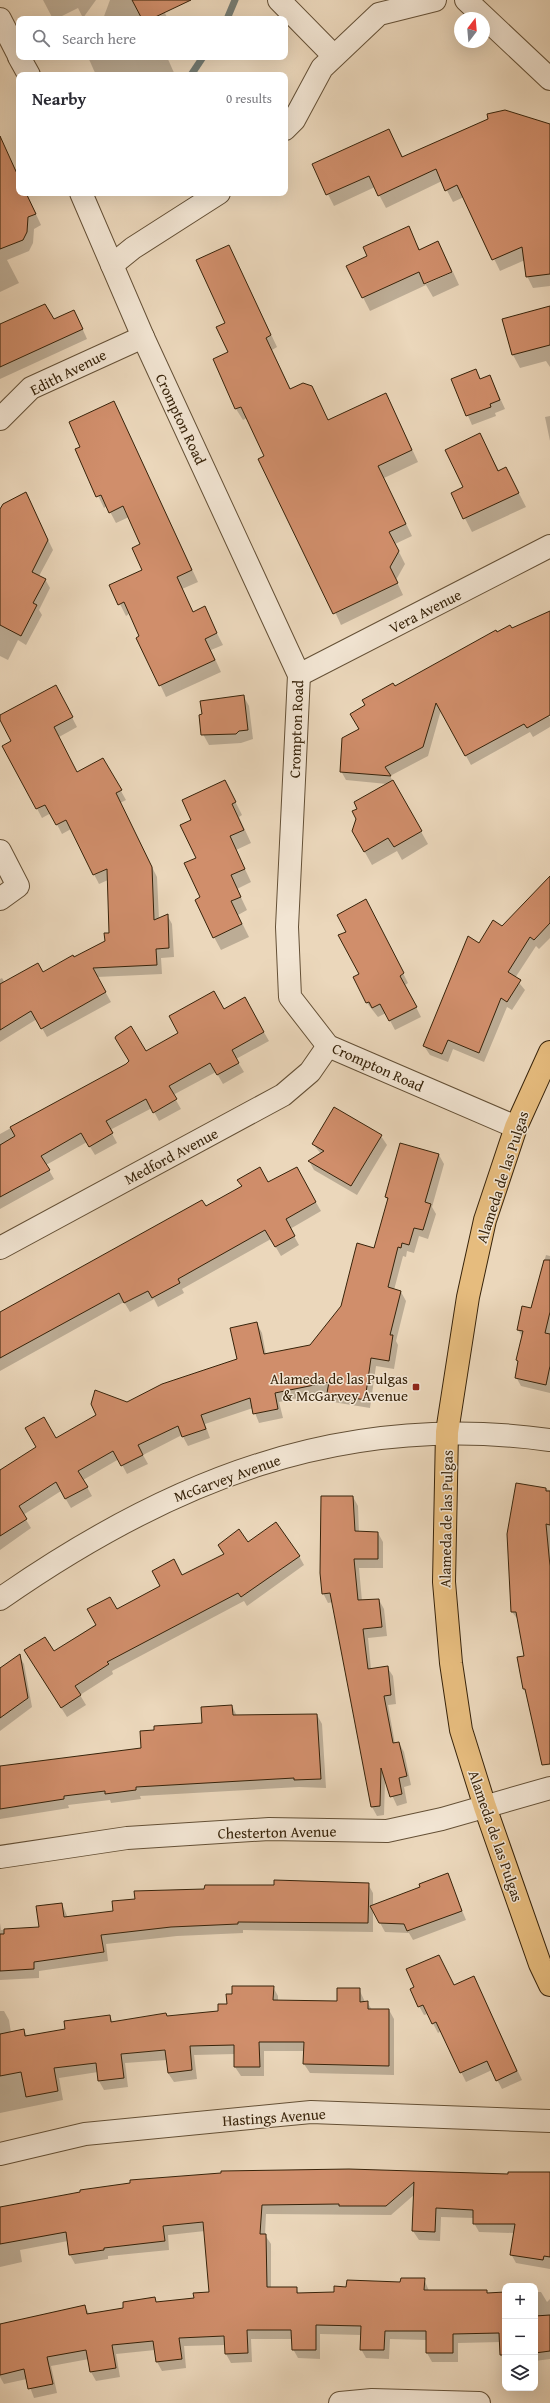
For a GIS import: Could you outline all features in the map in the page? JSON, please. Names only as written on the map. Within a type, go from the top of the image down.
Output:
[{"type":"main road","name":"Alameda de las Pulgas","points":[[550,1052],[516,1127],[485,1220],[468,1297],[447,1432],[444,1582],[452,1663],[461,1730],[485,1806],[540,1964],[550,1985]]},
{"type":"street","points":[[279,0],[334,56]]},
{"type":"street","points":[[288,126],[294,120],[322,68],[379,14],[435,0]]},
{"type":"street","points":[[466,0],[550,79]]},
{"type":"street","points":[[0,19],[16,51]]},
{"type":"street","points":[[20,60],[26,72]]},
{"type":"street","name":"Crompton Road","points":[[82,196],[143,336],[299,676],[287,927],[290,997],[328,1046],[516,1127]]},
{"type":"street","points":[[112,265],[132,248],[214,196]]},
{"type":"street","name":"Edith Avenue","points":[[0,419],[31,388],[143,336]]},
{"type":"street","name":"Vera Avenue","points":[[299,676],[550,546]]},
{"type":"street","points":[[0,851],[18,886],[0,899]]},
{"type":"street","name":"Medford Avenue","points":[[0,1248],[283,1095],[310,1072],[328,1046]]},
{"type":"street","name":"McGarvey Avenue","points":[[0,1599],[80,1547],[170,1498],[258,1464],[328,1446],[397,1435],[447,1432],[503,1433],[550,1440]]},
{"type":"street","name":"Chesterton Avenue","points":[[0,1857],[127,1838],[268,1830],[387,1831],[442,1819],[550,1788]]},
{"type":"street","name":"Hastings Avenue","points":[[0,2154],[85,2134],[311,2112],[550,2121]]},
{"type":"street","points":[[340,2403],[372,2400],[479,2403]]},
{"type":"building","points":[[132,0],[191,0],[157,16],[140,16]]},
{"type":"building","points":[[505,110],[550,124],[550,274],[526,277],[522,247],[492,260],[457,185],[445,191],[436,169],[378,196],[369,176],[326,195],[312,164],[389,129],[402,157],[488,119],[487,114]]},
{"type":"building","points":[[0,136],[16,171],[16,196],[27,196],[36,214],[28,217],[27,232],[23,240],[0,249]]},
{"type":"building","points":[[409,226],[419,250],[438,241],[452,272],[424,284],[419,272],[362,298],[346,266],[367,256],[363,247]]},
{"type":"building","points":[[229,245],[271,335],[266,338],[290,389],[303,383],[312,386],[328,420],[386,393],[412,450],[378,466],[406,524],[389,532],[399,551],[390,567],[398,583],[333,614],[258,459],[264,456],[241,407],[235,409],[213,359],[228,352],[216,327],[225,323],[196,260]]},
{"type":"building","points":[[45,304],[54,319],[74,310],[83,329],[0,367],[0,324]]},
{"type":"building","points":[[550,306],[550,345],[512,355],[502,319]]},
{"type":"building","points":[[476,369],[480,379],[490,375],[500,400],[490,404],[491,407],[466,416],[451,379]]},
{"type":"building","points":[[114,401],[192,570],[177,577],[193,612],[205,606],[217,633],[205,639],[215,660],[159,686],[136,638],[139,636],[124,602],[118,605],[109,585],[142,570],[132,548],[140,544],[123,506],[109,513],[101,495],[96,497],[75,449],[80,447],[69,422]]},
{"type":"building","points":[[480,433],[498,471],[506,467],[519,493],[463,519],[451,493],[463,487],[445,450]]},
{"type":"building","points":[[26,492],[48,540],[32,572],[46,579],[33,603],[37,605],[21,636],[0,625],[0,509],[3,504]]},
{"type":"building","points":[[550,611],[550,715],[527,728],[524,724],[465,756],[436,703],[423,747],[385,767],[391,776],[340,772],[342,738],[359,729],[350,714],[365,705],[362,700],[393,683],[395,686],[496,630],[497,632],[510,625],[512,628]]},
{"type":"building","points":[[56,685],[73,717],[54,727],[77,772],[103,758],[122,790],[116,793],[152,867],[154,920],[168,914],[169,948],[156,949],[157,965],[93,968],[106,992],[41,1029],[31,1011],[0,1030],[0,984],[38,963],[43,972],[73,955],[74,957],[105,941],[104,933],[109,933],[107,869],[93,875],[66,820],[56,825],[45,805],[36,809],[2,746],[11,741],[0,720],[0,715]]},
{"type":"building","points":[[244,695],[248,730],[239,731],[236,734],[201,735],[199,715],[202,714],[200,701]]},
{"type":"building","points":[[225,780],[236,802],[232,804],[244,830],[230,836],[245,869],[231,875],[241,897],[231,901],[242,924],[213,938],[195,900],[200,897],[184,863],[196,858],[180,825],[191,820],[182,800]]},
{"type":"building","points":[[393,780],[422,831],[394,847],[388,838],[364,852],[352,831],[356,819],[352,811],[357,809],[354,802]]},
{"type":"building","points":[[550,876],[550,923],[534,940],[530,937],[508,972],[521,980],[507,1002],[501,998],[479,1053],[448,1040],[442,1054],[423,1046],[468,936],[479,943],[493,920],[502,926]]},
{"type":"building","points":[[366,899],[404,973],[400,976],[417,1007],[389,1021],[380,1004],[372,1008],[369,1002],[366,1003],[353,977],[359,974],[338,935],[346,932],[337,915]]},
{"type":"building","points":[[214,991],[224,1009],[245,997],[264,1032],[232,1050],[239,1063],[217,1075],[210,1063],[169,1086],[177,1099],[153,1113],[146,1099],[106,1121],[113,1133],[89,1147],[81,1133],[41,1156],[50,1170],[0,1197],[0,1145],[15,1136],[10,1127],[126,1064],[129,1061],[115,1038],[131,1026],[146,1051],[178,1033],[169,1016]]},
{"type":"building","points":[[334,1107],[382,1135],[351,1186],[308,1161],[324,1151],[312,1144]]},
{"type":"building","points":[[400,1143],[439,1154],[425,1202],[431,1204],[423,1230],[414,1228],[409,1245],[402,1243],[401,1248],[398,1247],[388,1287],[401,1291],[390,1335],[393,1335],[389,1361],[371,1358],[365,1400],[327,1393],[329,1382],[275,1393],[278,1409],[253,1414],[250,1398],[201,1415],[206,1429],[182,1437],[178,1426],[138,1445],[143,1455],[121,1466],[113,1451],[78,1471],[88,1487],[65,1499],[56,1482],[19,1506],[27,1519],[0,1536],[0,1470],[36,1447],[25,1428],[44,1417],[56,1438],[96,1415],[91,1404],[95,1390],[127,1402],[162,1384],[237,1359],[230,1328],[257,1322],[264,1354],[310,1345],[341,1306],[357,1243],[374,1248],[388,1198],[385,1197]]},
{"type":"building","points":[[260,1167],[268,1182],[297,1167],[316,1202],[286,1219],[295,1236],[275,1247],[265,1230],[178,1279],[180,1283],[152,1298],[148,1291],[124,1303],[119,1293],[0,1358],[0,1312],[202,1200],[206,1206],[242,1186],[237,1180]]},
{"type":"building","points":[[544,1260],[550,1260],[550,1312],[545,1333],[550,1334],[550,1366],[546,1385],[515,1378],[518,1361],[516,1360],[523,1331],[517,1330],[522,1306],[531,1308]]},
{"type":"building","points":[[516,1483],[546,1488],[546,1491],[550,1491],[550,1525],[546,1524],[550,1566],[550,1764],[542,1765],[525,1689],[523,1689],[517,1657],[524,1656],[516,1612],[511,1612],[507,1534]]},
{"type":"building","points":[[321,1496],[353,1496],[355,1531],[378,1532],[378,1559],[354,1559],[358,1600],[379,1599],[382,1627],[363,1629],[368,1669],[388,1666],[391,1695],[384,1696],[393,1743],[399,1742],[407,1776],[399,1778],[402,1794],[390,1797],[381,1768],[380,1806],[371,1807],[330,1593],[322,1594],[320,1573]]},
{"type":"building","points":[[276,1522],[300,1556],[241,1597],[238,1593],[107,1662],[109,1664],[75,1686],[81,1695],[61,1708],[24,1650],[45,1637],[54,1651],[96,1625],[87,1609],[110,1597],[117,1609],[160,1586],[152,1571],[174,1559],[182,1575],[224,1554],[218,1545],[239,1529],[248,1542]]},
{"type":"building","points":[[20,1654],[28,1698],[0,1718],[0,1668]]},
{"type":"building","points":[[232,1705],[233,1715],[317,1714],[321,1779],[294,1780],[294,1778],[136,1787],[136,1790],[105,1794],[105,1791],[64,1796],[64,1799],[0,1809],[0,1766],[141,1748],[140,1731],[154,1730],[154,1726],[202,1723],[201,1707]]},
{"type":"building","points":[[448,1873],[462,1911],[407,1931],[404,1924],[379,1923],[370,1906],[420,1887],[419,1884]]},
{"type":"building","points":[[274,1880],[369,1883],[368,1923],[238,1922],[238,1924],[171,1927],[101,1935],[104,1952],[34,1962],[34,1969],[0,1971],[0,1934],[4,1934],[4,1929],[39,1927],[36,1906],[62,1903],[64,1917],[113,1911],[112,1901],[135,1899],[134,1891],[204,1889],[205,1885],[274,1885]]},
{"type":"building","points":[[439,1955],[454,1985],[474,1976],[517,2071],[496,2081],[487,2061],[460,2073],[436,2022],[432,2024],[423,2005],[418,2007],[410,1989],[414,1987],[406,1969]]},
{"type":"building","points":[[232,1986],[274,1986],[273,2000],[337,2001],[337,1988],[360,1988],[360,2002],[368,2001],[368,2009],[389,2009],[389,2066],[303,2064],[304,2042],[259,2042],[260,2067],[234,2067],[234,2045],[190,2046],[192,2070],[168,2073],[165,2050],[121,2054],[124,2078],[98,2081],[96,2063],[54,2068],[58,2091],[26,2097],[21,2072],[0,2076],[0,2034],[24,2029],[25,2036],[65,2029],[64,2021],[110,2015],[111,2022],[166,2013],[167,2016],[218,2011],[218,2004],[227,2004],[226,1994],[232,1994]]},
{"type":"building","points":[[349,2169],[508,2174],[508,2172],[550,2172],[550,2257],[544,2256],[543,2260],[510,2255],[515,2224],[473,2224],[473,2210],[436,2208],[435,2232],[412,2231],[414,2182],[386,2206],[339,2206],[339,2204],[262,2205],[260,2234],[266,2234],[267,2287],[297,2287],[297,2293],[334,2292],[334,2286],[346,2287],[347,2280],[400,2282],[401,2278],[425,2278],[424,2290],[487,2290],[487,2293],[502,2292],[502,2355],[500,2355],[499,2333],[453,2334],[453,2353],[426,2353],[426,2331],[385,2331],[384,2350],[360,2350],[361,2326],[316,2325],[316,2350],[292,2350],[291,2330],[247,2330],[248,2353],[225,2354],[224,2336],[179,2338],[182,2359],[156,2362],[153,2341],[112,2345],[116,2368],[90,2372],[86,2350],[47,2357],[53,2384],[28,2389],[24,2369],[0,2375],[0,2324],[85,2305],[87,2314],[123,2308],[123,2302],[155,2297],[156,2302],[194,2298],[193,2293],[209,2292],[203,2222],[163,2226],[165,2241],[104,2248],[104,2250],[69,2255],[66,2232],[0,2244],[0,2207],[80,2192],[80,2190],[130,2183],[130,2180],[221,2173],[221,2171]]},
{"type":"building","points":[[550,2315],[550,2351],[538,2353],[538,2316]]},
{"type":"waterway","points":[[228,16],[235,0]]},
{"type":"waterway","points":[[193,72],[201,60]]},
{"type":"place","name":"Alameda de las Pulgas & McGarvey Avenue","points":[[416,1387]]}]
